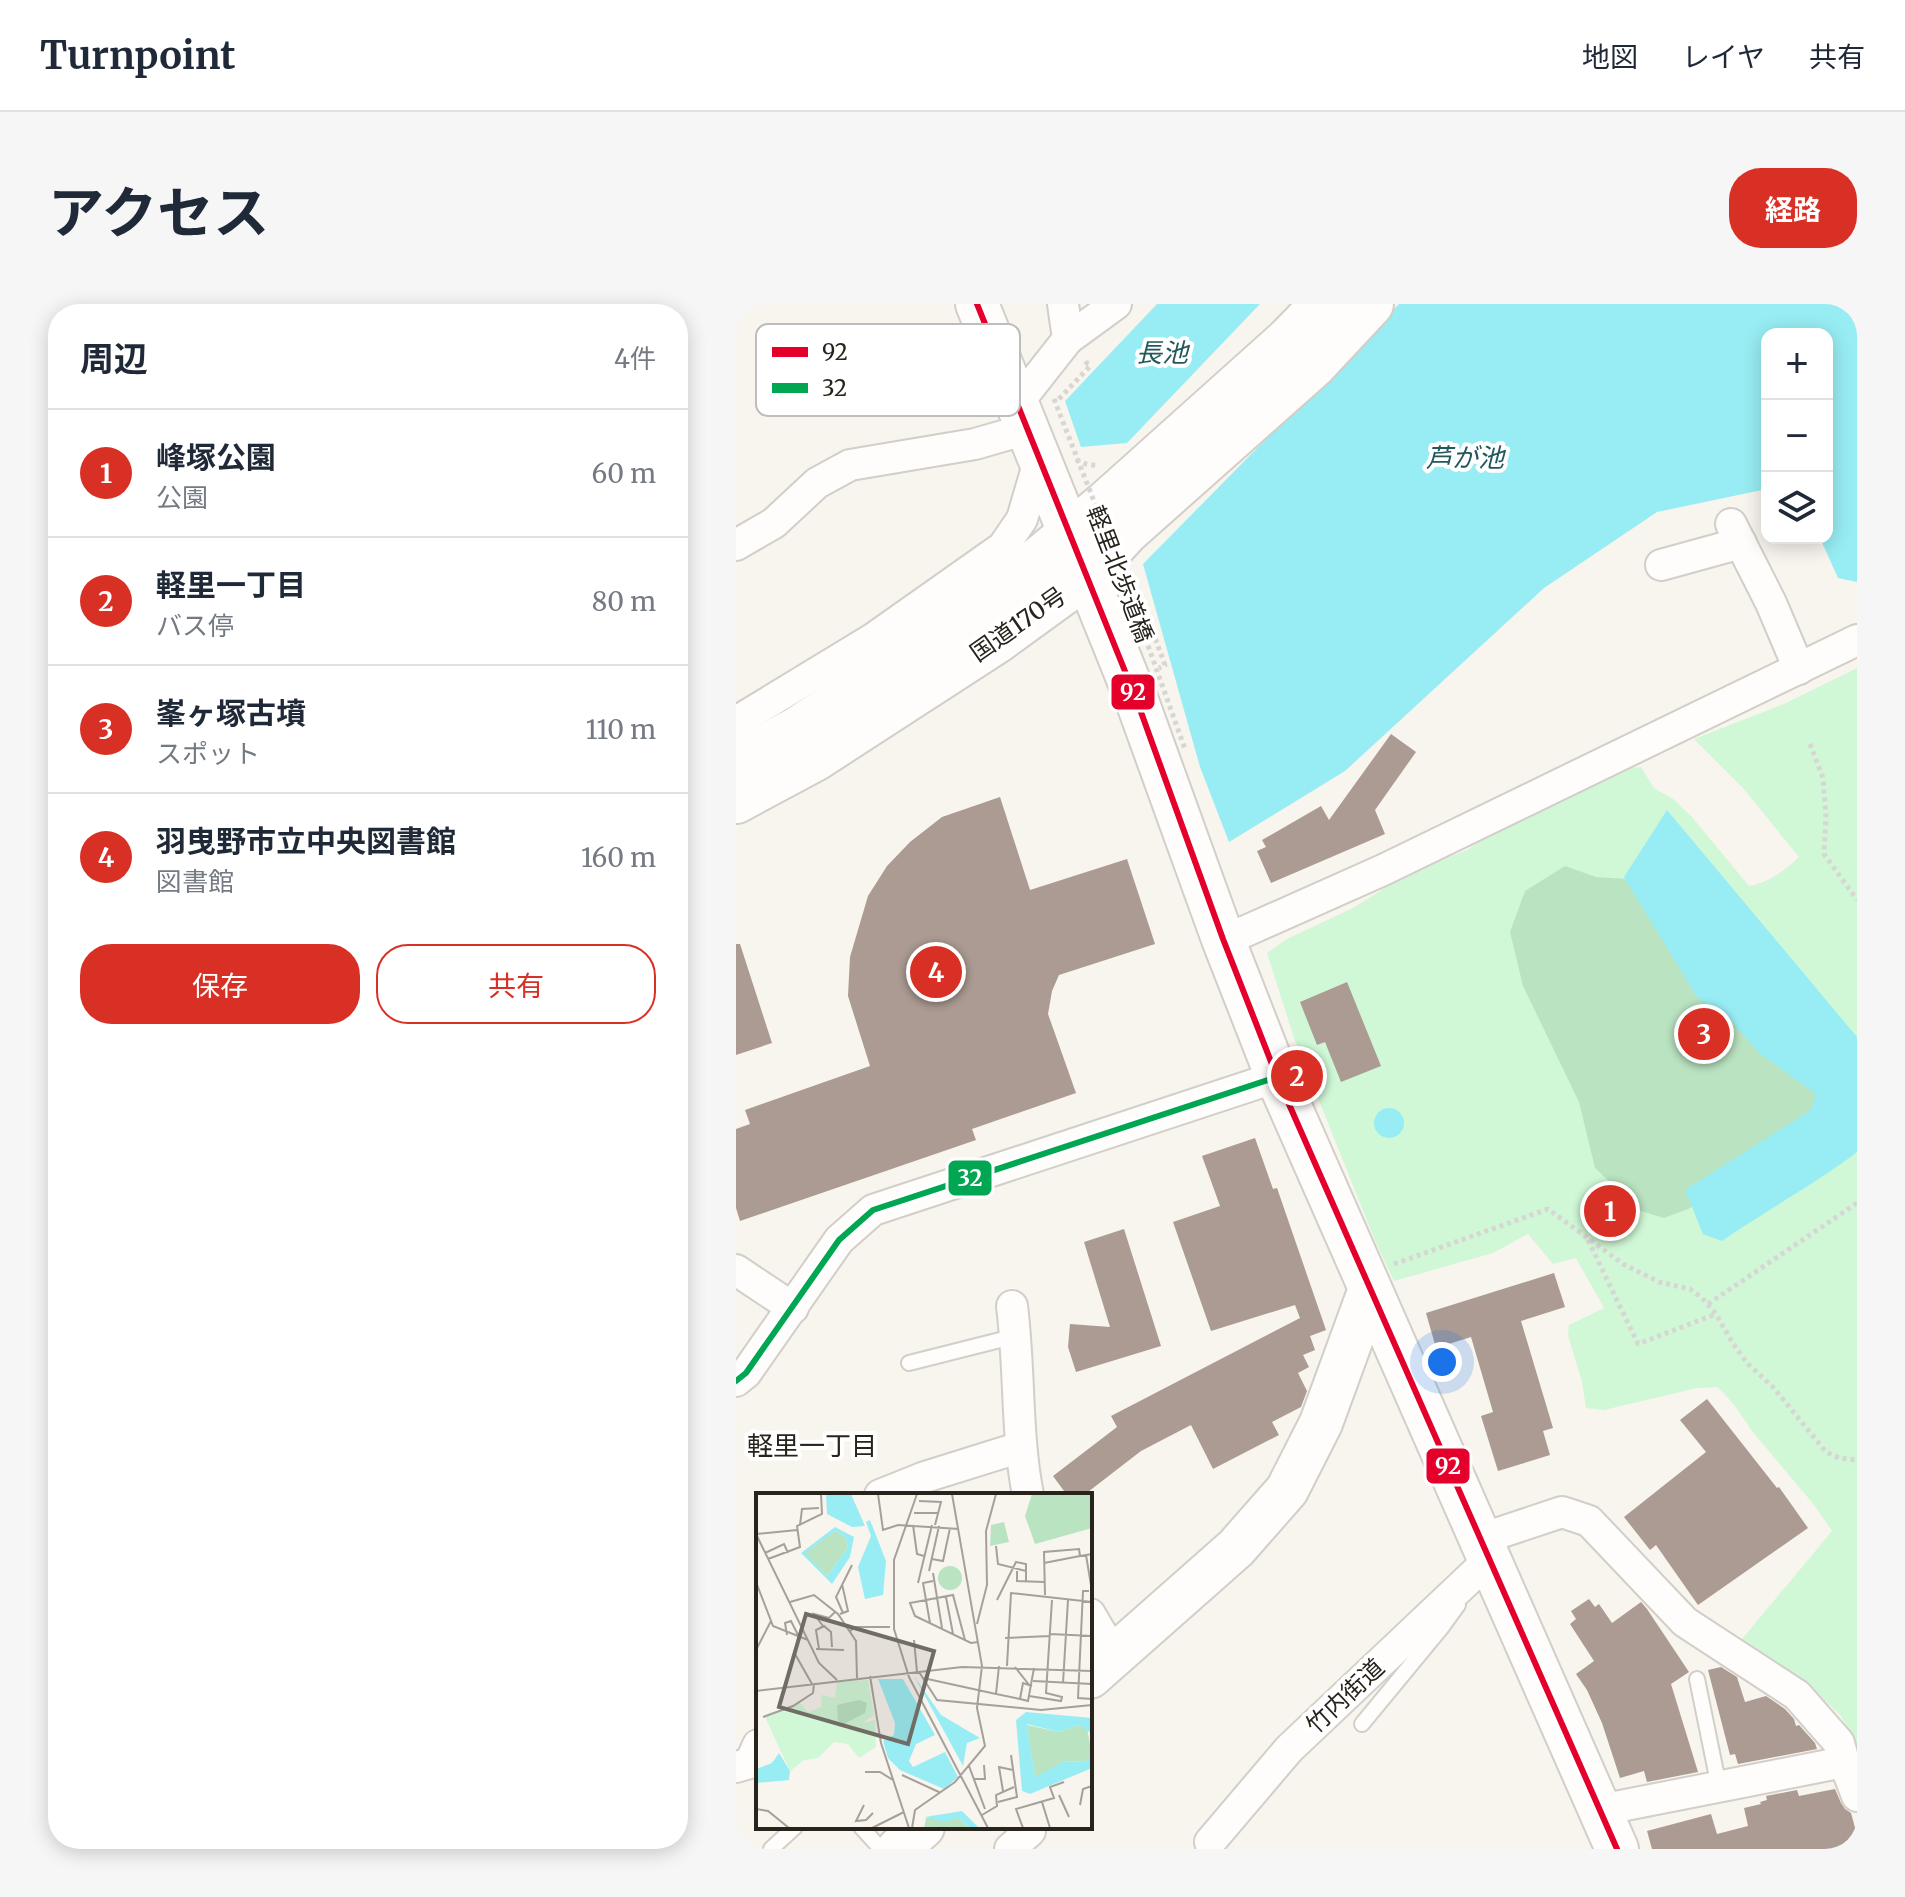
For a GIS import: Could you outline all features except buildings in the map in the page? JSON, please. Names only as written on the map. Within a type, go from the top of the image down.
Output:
[{"type":"highway","name":"国道170号","points":[[736,762],[796,730],[980,608],[1105,504],[1288,340],[1323,304]]},
{"type":"highway","name":"国道170号","points":[[736,801],[842,742],[998,640],[1086,576],[1126,532],[1314,365],[1371,304]]},
{"type":"street","points":[[977,304],[988,324]]},
{"type":"street","points":[[736,722],[874,638],[1003,547],[1022,519],[1068,339],[1063,304]]},
{"type":"street","points":[[1068,339],[1116,304]]},
{"type":"street","points":[[1020,381],[1045,426],[1069,533],[1137,701],[1223,939],[1277,1077],[1376,1278],[1486,1549],[1617,1849]]},
{"type":"street","points":[[736,545],[774,523],[817,483],[850,465],[975,444],[1045,426]]},
{"type":"street","points":[[1661,565],[1736,533],[1799,669]]},
{"type":"street","points":[[1223,939],[1383,870],[1857,640]]},
{"type":"street","points":[[736,1381],[746,1373],[839,1240],[873,1210],[1277,1077]]},
{"type":"street","points":[[736,1270],[793,1308]]},
{"type":"street","points":[[1092,1623],[1102,1666],[1236,1548],[1287,1490],[1321,1423],[1376,1278]]},
{"type":"street","points":[[1014,1321],[1022,1463],[1028,1493]]},
{"type":"street","points":[[895,1492],[925,1477],[1021,1447]]},
{"type":"street","points":[[1486,1549],[1562,1512],[1589,1521],[1685,1622],[1797,1695],[1839,1743],[1857,1796]]},
{"type":"street","name":"竹内街道","points":[[1210,1842],[1289,1749],[1486,1549]]},
{"type":"street","points":[[736,1767],[750,1763],[756,1750]]},
{"type":"street","points":[[1600,1810],[1844,1762]]},
{"type":"street","points":[[898,1849],[921,1829]]},
{"type":"lane","points":[[909,1363],[1014,1321]]},
{"type":"lane","points":[[1362,1724],[1442,1627],[1486,1549]]},
{"type":"lane","points":[[1697,1679],[1719,1787]]},
{"type":"lane","points":[[771,1849],[793,1829]]},
{"type":"lane","points":[[863,1829],[881,1849]]},
{"type":"path","points":[[1086,464],[1045,426],[1090,366],[1087,363]]},
{"type":"path","name":"軽里北歩道橋","points":[[1045,426],[1122,573],[1185,749]]},
{"type":"path","points":[[1133,579],[1165,665]]},
{"type":"path","points":[[1810,744],[1823,778],[1826,816],[1824,854],[1857,900]]},
{"type":"path","points":[[1708,1304],[1857,1203]]},
{"type":"path","points":[[1376,1278],[1548,1209],[1623,1264],[1659,1282],[1690,1289],[1702,1298],[1716,1314],[1747,1363],[1780,1396],[1826,1452],[1839,1458],[1857,1460]]},
{"type":"path","points":[[1587,1238],[1638,1344],[1716,1314]]},
{"type":"green space","points":[[1857,668],[1857,1753],[1840,1715],[1812,1688],[1757,1650],[1738,1644],[1832,1531],[1815,1506],[1718,1387],[1697,1388],[1604,1410],[1586,1408],[1568,1335],[1569,1325],[1604,1308],[1576,1258],[1553,1264],[1528,1234],[1493,1253],[1394,1281],[1294,1038],[1267,953],[1287,939],[1353,908],[1407,874],[1467,850],[1540,806],[1632,768],[1641,767],[1654,788],[1673,799],[1691,816],[1749,886],[1770,879],[1799,857],[1743,788],[1694,739],[1784,704]]},
{"type":"green space","points":[[1565,866],[1596,877],[1642,880],[1846,1118],[1688,1209],[1664,1218],[1641,1211],[1595,1168],[1579,1102],[1523,986],[1510,932],[1525,891]]},
{"type":"water","name":"長池","points":[[1157,304],[1260,304],[1127,443],[1081,447],[1065,401]]},
{"type":"water","name":"芦が池","points":[[1399,304],[1857,304],[1857,582],[1838,578],[1823,544],[1833,544],[1833,328],[1761,328],[1761,490],[1657,512],[1544,588],[1345,771],[1229,842],[1200,767],[1143,564]]},
{"type":"water","points":[[1667,810],[1857,1037],[1857,1152],[1722,1241],[1703,1234],[1685,1190],[1811,1110],[1816,1094],[1759,1053],[1733,1023],[1697,997],[1624,877]]},
{"type":"water","points":[[1389,1108],[1400,1112],[1404,1123],[1400,1134],[1389,1138],[1378,1134],[1374,1123],[1378,1112]]},
{"type":"transit line","name":"92","points":[[977,304],[985,324]]},
{"type":"transit line","name":"92","points":[[1020,411],[1137,701],[1223,939],[1277,1077],[1617,1849]]},
{"type":"transit line","name":"32","points":[[736,1381],[746,1373],[839,1240],[873,1210],[1277,1077]]},
{"type":"place","name":"羽曳野市立中央図書館","points":[[936,972]]},
{"type":"place","name":"峯ヶ塚古墳","points":[[1704,1034]]},
{"type":"place","name":"軽里一丁目","points":[[1297,1076]]},
{"type":"place","name":"峰塚公園","points":[[1610,1211]]},
{"type":"district","name":"軽里一丁目","points":[[812,1445]]}]
